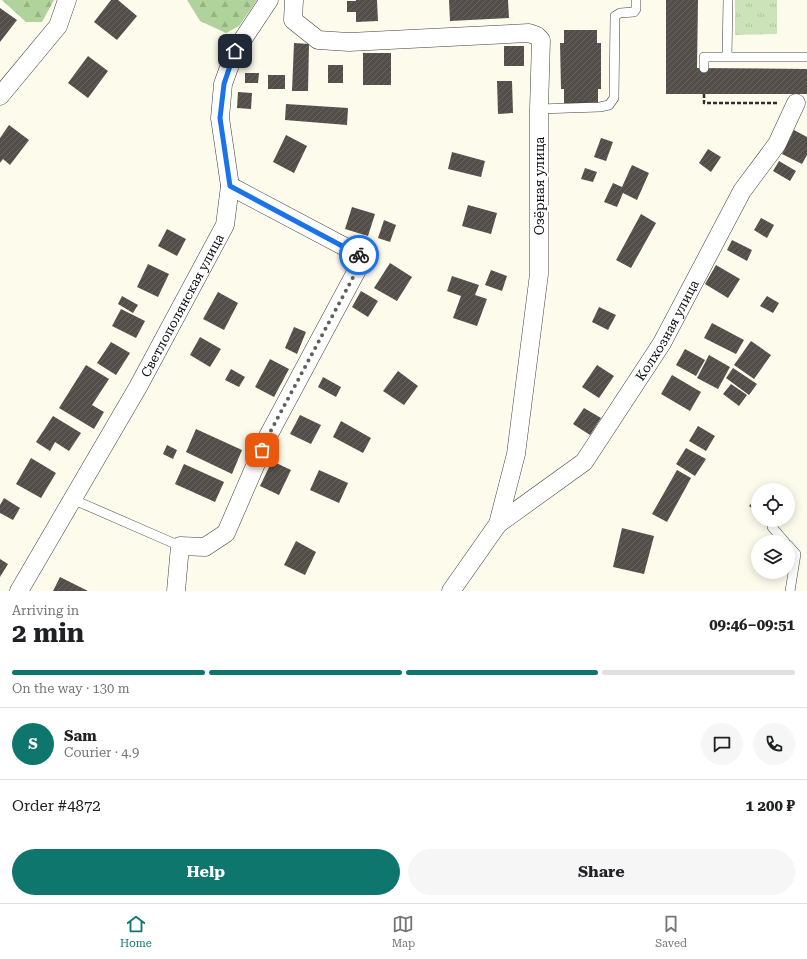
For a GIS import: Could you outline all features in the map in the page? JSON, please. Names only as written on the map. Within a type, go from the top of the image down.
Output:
[{"type":"street","points":[[0,96],[58,26],[68,0]]},
{"type":"street","name":"Светлополянская улица","points":[[19,591],[138,387],[225,225],[230,186],[220,118],[224,84],[235,51],[269,0]]},
{"type":"street","name":"Озёрная улица","points":[[294,0],[293,20],[318,40],[349,42],[520,33],[533,34],[541,40],[539,109],[539,274],[516,454],[498,524],[451,591]]},
{"type":"street","name":"Колхозная улица","points":[[498,524],[584,462],[662,343],[742,191],[777,144],[796,103]]},
{"type":"street","points":[[176,591],[180,546],[205,547],[226,533],[268,436],[364,257],[230,186]]},
{"type":"lane","points":[[539,109],[600,107],[609,105],[614,98],[615,16],[620,13],[634,12],[636,9],[636,0]]},
{"type":"lane","points":[[727,57],[728,0]]},
{"type":"lane","points":[[704,68],[704,57],[807,57]]},
{"type":"lane","points":[[72,499],[180,546]]},
{"type":"lane","points":[[772,527],[779,535]]},
{"type":"lane","points":[[790,591],[792,579]]},
{"type":"path","points":[[704,94],[704,103],[796,103]]},
{"type":"green space","points":[[2,0],[54,0],[42,22],[26,22]]},
{"type":"green space","points":[[187,0],[257,0],[239,26],[226,33],[200,21]]},
{"type":"green space","points":[[735,0],[777,0],[777,34],[735,35]]},
{"type":"building","points":[[111,0],[118,0],[137,16],[117,40],[94,22]]},
{"type":"building","points":[[377,0],[378,21],[356,22],[356,12],[347,12],[347,1]]},
{"type":"building","points":[[449,0],[508,0],[509,18],[450,21]]},
{"type":"building","points":[[666,0],[698,0],[697,68],[807,69],[807,94],[666,94]]},
{"type":"building","points":[[0,8],[17,20],[0,42]]},
{"type":"building","points":[[564,30],[597,30],[597,43],[601,43],[601,89],[598,89],[598,103],[564,103],[564,89],[561,89],[560,43],[564,43]]},
{"type":"building","points":[[294,43],[309,44],[308,91],[292,91]]},
{"type":"building","points":[[504,46],[524,46],[524,66],[504,66]]},
{"type":"building","points":[[363,53],[391,53],[391,85],[363,85]]},
{"type":"building","points":[[88,56],[108,71],[88,98],[68,83]]},
{"type":"building","points":[[328,65],[343,65],[343,83],[328,83]]},
{"type":"building","points":[[245,73],[259,73],[258,83],[245,83]]},
{"type":"building","points":[[268,75],[285,75],[285,89],[268,89]]},
{"type":"building","points":[[497,81],[512,81],[513,113],[498,114]]},
{"type":"building","points":[[238,92],[252,93],[251,109],[237,108]]},
{"type":"building","points":[[286,104],[348,108],[347,125],[285,120]]},
{"type":"building","points":[[9,125],[29,140],[10,165],[3,159],[0,163],[0,138]]},
{"type":"building","points":[[794,130],[807,137],[807,155],[802,164],[782,154]]},
{"type":"building","points":[[286,135],[307,146],[294,173],[273,162]]},
{"type":"building","points":[[601,138],[613,142],[606,161],[594,157]]},
{"type":"building","points":[[708,149],[721,157],[711,172],[699,163]]},
{"type":"building","points":[[452,152],[485,161],[481,177],[448,169]]},
{"type":"building","points":[[779,161],[796,171],[790,181],[773,171]]},
{"type":"building","points":[[632,165],[649,173],[637,200],[623,193],[617,207],[604,202],[613,183],[622,187]]},
{"type":"building","points":[[585,168],[597,172],[593,182],[581,179]]},
{"type":"building","points":[[468,205],[497,213],[491,234],[462,226]]},
{"type":"building","points":[[352,207],[375,214],[368,236],[345,229]]},
{"type":"building","points":[[641,214],[656,223],[631,268],[616,260]]},
{"type":"building","points":[[761,218],[774,225],[767,238],[754,230]]},
{"type":"building","points":[[384,220],[396,225],[390,242],[378,238]]},
{"type":"building","points":[[167,229],[186,239],[177,256],[158,246]]},
{"type":"building","points":[[732,240],[752,250],[747,261],[727,250]]},
{"type":"building","points":[[390,263],[412,277],[397,301],[374,288]]},
{"type":"building","points":[[148,264],[169,274],[158,297],[137,287]]},
{"type":"building","points":[[716,265],[740,279],[728,298],[705,284]]},
{"type":"building","points":[[491,270],[507,276],[502,291],[485,285]]},
{"type":"building","points":[[452,276],[479,285],[475,295],[487,299],[477,326],[453,318],[461,296],[447,291]]},
{"type":"building","points":[[361,291],[378,301],[368,317],[352,307]]},
{"type":"building","points":[[218,292],[238,303],[224,330],[203,319]]},
{"type":"building","points":[[122,296],[138,305],[133,313],[118,304]]},
{"type":"building","points":[[767,296],[779,303],[773,313],[760,306]]},
{"type":"building","points":[[599,307],[616,315],[608,330],[592,322]]},
{"type":"building","points":[[121,309],[145,321],[136,338],[112,326]]},
{"type":"building","points":[[712,323],[744,340],[736,354],[704,338]]},
{"type":"building","points":[[294,327],[306,332],[297,354],[285,348]]},
{"type":"building","points":[[200,337],[221,349],[210,367],[190,355]]},
{"type":"building","points":[[751,341],[771,355],[754,379],[734,365]]},
{"type":"building","points":[[111,342],[130,353],[116,375],[97,363]]},
{"type":"building","points":[[685,349],[705,360],[696,376],[676,365]]},
{"type":"building","points":[[709,355],[730,367],[718,389],[697,378]]},
{"type":"building","points":[[270,359],[289,369],[274,397],[255,387]]},
{"type":"building","points":[[86,365],[109,379],[92,405],[104,412],[94,429],[59,408]]},
{"type":"building","points":[[597,365],[614,376],[599,398],[582,387]]},
{"type":"building","points":[[733,368],[757,384],[749,395],[726,378]]},
{"type":"building","points":[[231,369],[245,377],[239,387],[225,380]]},
{"type":"building","points":[[398,371],[418,386],[404,405],[383,391]]},
{"type":"building","points":[[672,375],[701,392],[690,411],[661,394]]},
{"type":"building","points":[[323,377],[341,387],[336,397],[318,387]]},
{"type":"building","points":[[731,384],[747,395],[739,406],[723,394]]},
{"type":"building","points":[[584,408],[601,418],[590,435],[573,424]]},
{"type":"building","points":[[300,415],[321,425],[311,444],[290,434]]},
{"type":"building","points":[[53,416],[81,433],[69,451],[55,442],[50,451],[36,442]]},
{"type":"building","points":[[341,421],[371,438],[363,453],[333,437]]},
{"type":"building","points":[[698,426],[715,436],[706,451],[689,441]]},
{"type":"building","points":[[196,429],[242,450],[232,474],[186,452]]},
{"type":"building","points":[[167,445],[177,450],[173,459],[163,454]]},
{"type":"building","points":[[686,448],[706,459],[695,476],[676,464]]},
{"type":"building","points":[[31,458],[56,473],[41,498],[16,484]]},
{"type":"building","points":[[272,461],[291,470],[279,495],[260,486]]},
{"type":"building","points":[[184,464],[224,482],[215,502],[175,484]]},
{"type":"building","points":[[319,470],[348,483],[339,503],[310,490]]},
{"type":"building","points":[[677,470],[691,478],[667,522],[652,514]]},
{"type":"building","points":[[4,498],[20,508],[13,520],[0,513],[0,505]]},
{"type":"building","points":[[622,528],[654,536],[644,574],[613,567]]},
{"type":"building","points":[[296,541],[316,552],[305,575],[284,565]]},
{"type":"building","points":[[0,559],[8,564],[0,577]]},
{"type":"building","points":[[60,577],[88,591],[53,591]]},
{"type":"way so far","points":[[262,450],[268,436],[364,257],[359,255]]},
{"type":"route","points":[[235,51],[224,84],[220,118],[230,186],[359,255]]}]
